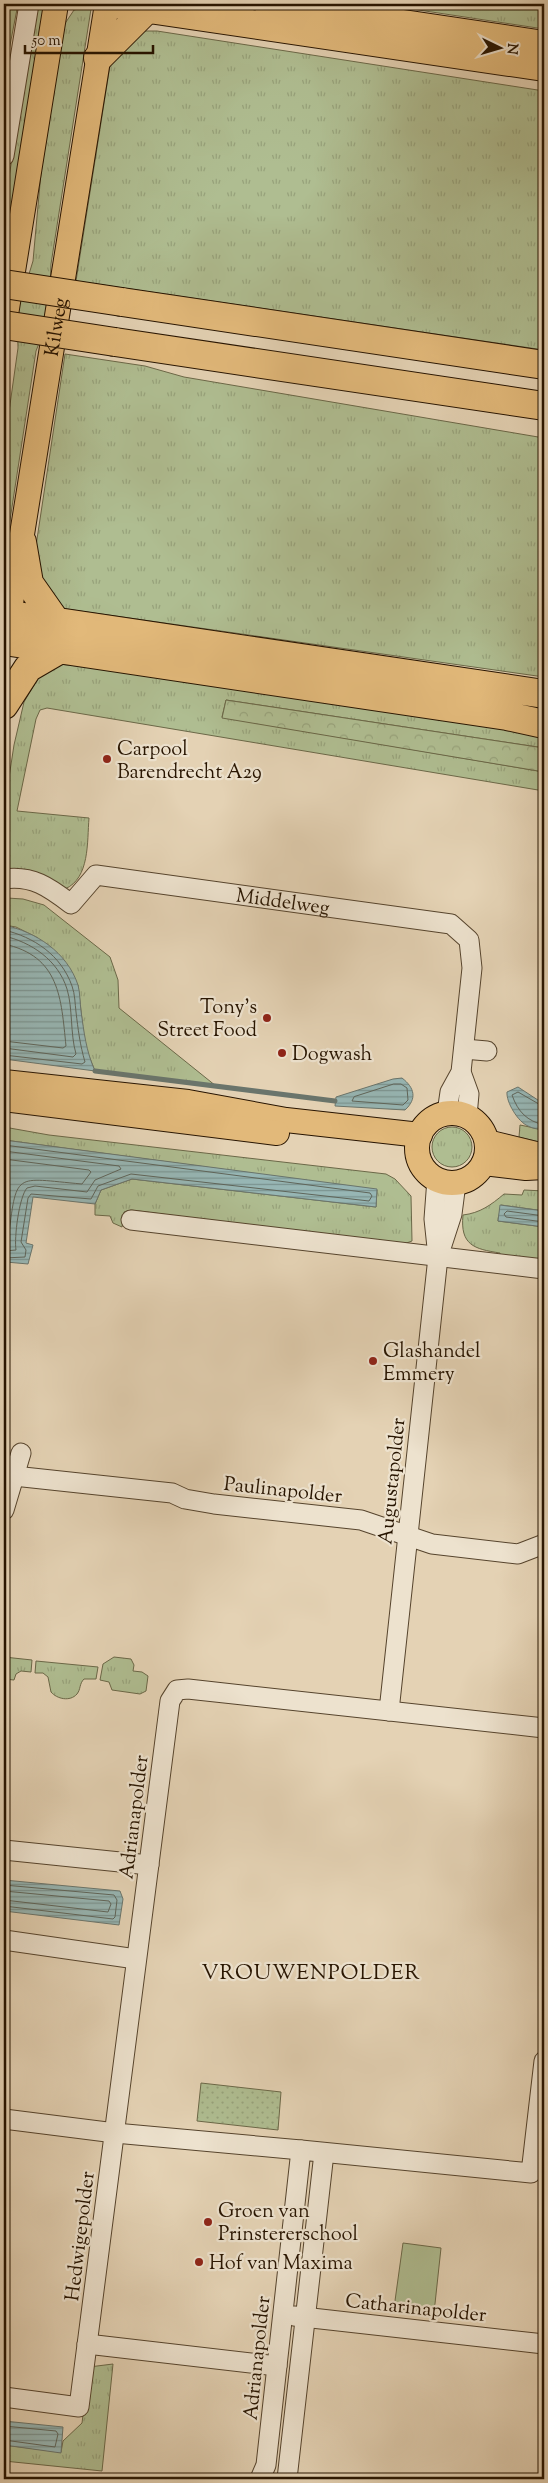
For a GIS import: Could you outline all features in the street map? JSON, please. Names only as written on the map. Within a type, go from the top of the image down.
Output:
[{"type":"highway","points":[[115,4],[544,67]]},
{"type":"highway","points":[[268,4],[544,45]]},
{"type":"highway","points":[[98,58],[148,8]]},
{"type":"highway","points":[[4,284],[544,364]]},
{"type":"highway","points":[[4,326],[544,406]]},
{"type":"highway","points":[[22,542],[29,583],[57,622]]},
{"type":"highway","points":[[5,632],[57,622],[544,694]]},
{"type":"highway","points":[[5,632],[59,650],[507,716],[544,724]]},
{"type":"highway","points":[[4,705],[14,686],[28,668],[59,650]]},
{"type":"main road","points":[[4,326],[56,4]]},
{"type":"main road","name":"Kilweg","points":[[5,632],[22,542],[107,4]]},
{"type":"main road","points":[[4,1082],[188,1102],[419,1143]]},
{"type":"main road","points":[[4,1099],[419,1143]]},
{"type":"main road","points":[[457,1115],[476,1122],[483,1132],[485,1153],[472,1176],[446,1181],[424,1167],[419,1143],[426,1125],[436,1117],[457,1115]]},
{"type":"main road","points":[[485,1153],[544,1156]]},
{"type":"main road","points":[[485,1153],[526,1168],[544,1167]]},
{"type":"street","points":[[4,156],[29,4]]},
{"type":"street","name":"Middelweg","points":[[4,879],[30,878],[40,882],[71,904],[96,875],[451,924],[469,940],[472,968],[461,1072],[469,1094],[457,1115]]},
{"type":"street","points":[[464,1049],[486,1051]]},
{"type":"street","name":"Augustapolder","points":[[389,1711],[438,1257],[434,1219],[446,1181]]},
{"type":"street","points":[[131,1220],[544,1269]]},
{"type":"street","points":[[4,1510],[21,1453]]},
{"type":"street","name":"Paulinapolder","points":[[14,1476],[172,1494],[185,1499],[214,1504],[361,1520],[432,1544],[518,1554],[544,1544]]},
{"type":"street","name":"Adrianapolder","points":[[115,2133],[170,1701],[177,1690],[544,1728]]},
{"type":"street","points":[[4,1850],[150,1865]]},
{"type":"street","points":[[4,1940],[136,1959]]},
{"type":"street","points":[[4,2120],[115,2133],[538,2174],[544,2061]]},
{"type":"street","name":"Hedwigepolder","points":[[4,2397],[79,2407],[115,2133]]},
{"type":"street","name":"Adrianapolder","points":[[264,2478],[301,2150]]},
{"type":"street","points":[[287,2479],[307,2318],[324,2153]]},
{"type":"street","name":"Catharinapolder","points":[[283,2315],[544,2344]]},
{"type":"street","points":[[87,2344],[277,2366]]},
{"type":"green space","points":[[4,4],[18,4],[4,76]]},
{"type":"green space","points":[[37,4],[47,4],[4,258],[4,208]]},
{"type":"green space","points":[[379,4],[544,4],[544,29]]},
{"type":"green space","points":[[91,9],[51,264],[49,318],[36,351],[4,559],[4,447],[18,348],[17,313],[33,261],[41,173],[64,25],[74,10]]},
{"type":"green space","points":[[141,31],[157,31],[544,91],[544,350],[76,281],[111,59]]},
{"type":"green space","points":[[65,354],[145,366],[184,377],[544,438],[544,677],[66,609],[56,604],[44,594],[34,559]]},
{"type":"green space","points":[[47,663],[193,677],[544,728],[544,748],[226,700],[222,717],[544,772],[544,791],[47,708],[40,710],[36,719],[17,811],[89,818],[86,858],[79,877],[65,889],[4,874],[4,810],[14,745],[24,702]]},
{"type":"green space","points":[[226,700],[544,748],[544,772],[222,718]]},
{"type":"green space","points":[[4,899],[23,899],[44,905],[110,957],[118,980],[119,1008],[216,1086],[95,1071],[85,1046],[78,985],[38,938],[16,927],[4,925]]},
{"type":"green space","points":[[520,1125],[544,1130],[544,1143],[519,1137]]},
{"type":"green space","points":[[4,1127],[49,1135],[386,1174],[395,1179],[411,1196],[412,1241],[401,1245],[131,1210],[124,1212],[122,1227],[113,1223],[110,1216],[95,1215],[95,1204],[101,1190],[132,1179],[376,1207],[377,1190],[4,1140]]},
{"type":"green space","points":[[452,1127],[466,1133],[472,1147],[466,1161],[452,1167],[438,1161],[432,1147],[438,1133]]},
{"type":"green space","points":[[524,1190],[544,1191],[544,1211],[501,1205],[498,1221],[544,1227],[544,1264],[500,1258],[500,1253],[483,1250],[471,1244],[464,1233],[463,1215],[485,1208],[504,1194],[522,1195]]},
{"type":"green space","points":[[4,1657],[32,1660],[31,1672],[21,1671],[16,1674],[14,1680],[4,1679]]},
{"type":"green space","points":[[114,1657],[131,1659],[134,1665],[133,1671],[142,1672],[148,1676],[146,1691],[140,1694],[112,1690],[109,1682],[100,1680],[103,1664]]},
{"type":"green space","points":[[36,1661],[98,1667],[96,1679],[84,1679],[77,1694],[67,1699],[60,1698],[51,1692],[48,1677],[43,1673],[35,1673]]},
{"type":"green space","points":[[201,2083],[281,2092],[278,2130],[197,2121]]},
{"type":"green space","points":[[403,2243],[441,2248],[434,2313],[394,2308]]},
{"type":"green space","points":[[113,2364],[102,2471],[4,2461],[4,2445],[61,2452],[63,2441],[82,2423],[89,2367]]},
{"type":"water","points":[[4,925],[39,938],[58,953],[73,973],[79,988],[87,1049],[95,1071],[4,1059]]},
{"type":"water","points":[[402,1078],[410,1086],[413,1094],[409,1106],[405,1110],[335,1106],[336,1097],[393,1079]]},
{"type":"water","points":[[518,1087],[544,1104],[544,1130],[532,1128],[524,1124],[513,1111],[508,1101],[507,1092]]},
{"type":"water","points":[[4,1140],[377,1189],[376,1207],[132,1179],[101,1190],[95,1204],[33,1197],[26,1243],[33,1245],[28,1264],[6,1262],[4,1278]]},
{"type":"water","points":[[500,1205],[544,1211],[544,1227],[498,1221]]},
{"type":"water","points":[[4,1880],[120,1891],[123,1899],[119,1925],[4,1911]]},
{"type":"water","points":[[4,2421],[63,2427],[61,2453],[4,2445]]},
{"type":"waterway","points":[[95,1071],[335,1101]]},
{"type":"place","name":"Carpool Barendrecht A29","points":[[107,759]]},
{"type":"place","name":"Tony's Street Food","points":[[267,1018]]},
{"type":"place","name":"Dogwash","points":[[282,1053]]},
{"type":"place","name":"Glashandel Emmery","points":[[373,1361]]},
{"type":"place","name":"Groen van Prinstererschool","points":[[208,2222]]},
{"type":"place","name":"Hof van Maxima","points":[[199,2262]]},
{"type":"district","name":"VROUWENPOLDER","points":[[311,1972]]}]
